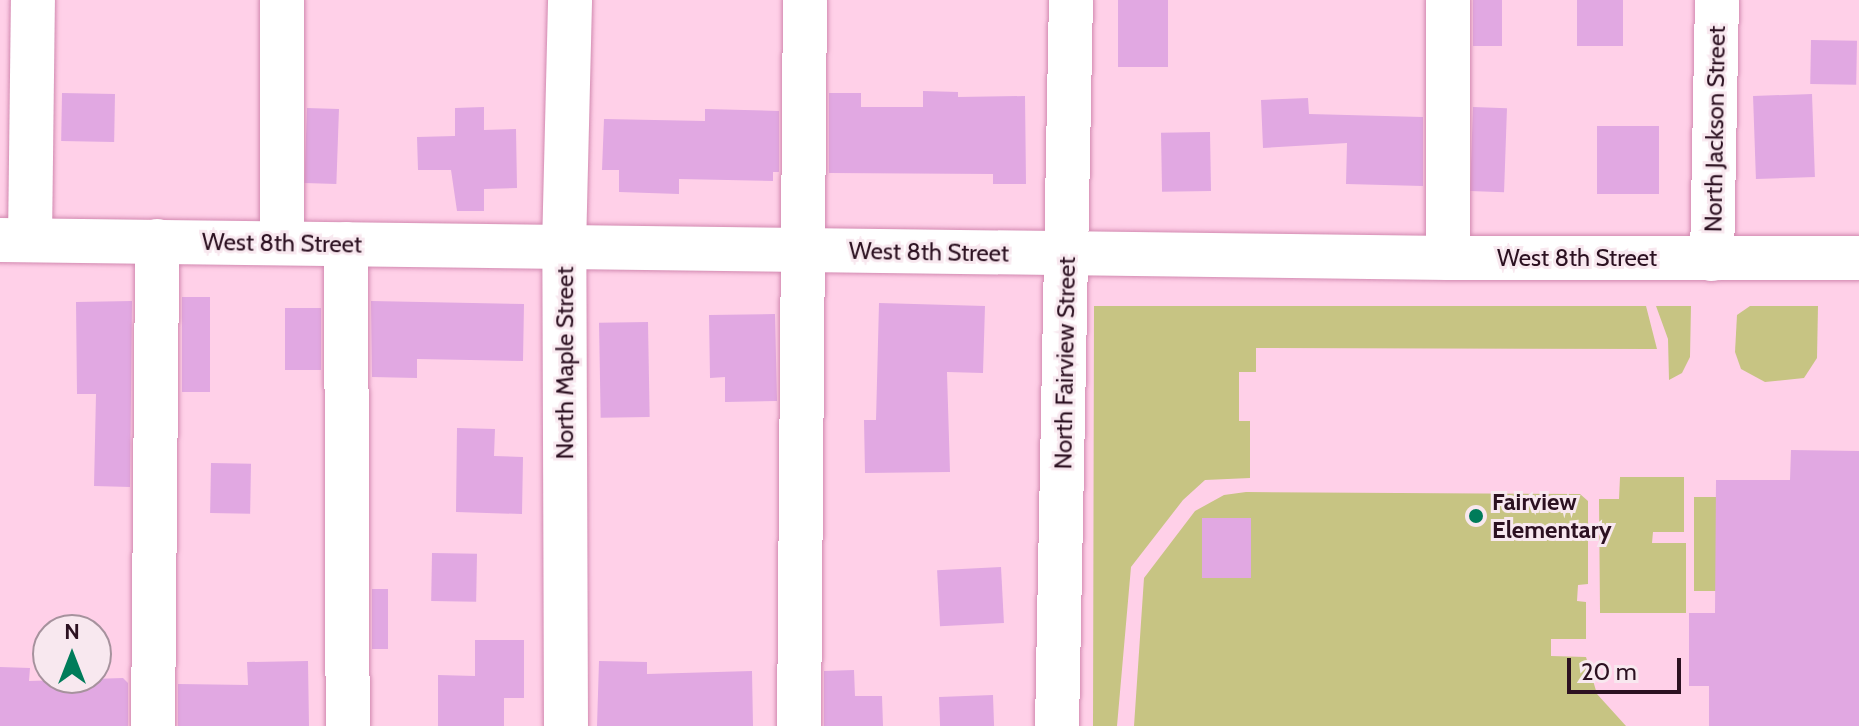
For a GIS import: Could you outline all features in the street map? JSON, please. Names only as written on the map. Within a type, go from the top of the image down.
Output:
[{"type":"street","points":[[15,240],[33,0]]},
{"type":"street","points":[[282,0],[282,243]]},
{"type":"street","name":"North Maple Street","points":[[566,726],[564,248],[570,0]]},
{"type":"street","points":[[799,726],[800,251],[805,0]]},
{"type":"street","name":"North Fairview Street","points":[[1057,726],[1071,0]]},
{"type":"street","points":[[1448,0],[1448,258]]},
{"type":"street","name":"North Jackson Street","points":[[1712,259],[1717,0]]},
{"type":"street","name":"West 8th Street","points":[[15,240],[1448,258],[1859,258]]},
{"type":"street","points":[[153,726],[157,241]]},
{"type":"street","points":[[346,244],[348,726]]},
{"type":"shaded area","points":[[1094,306],[1646,306],[1657,349],[1256,348],[1256,372],[1239,372],[1239,421],[1250,421],[1250,478],[1205,480],[1183,500],[1131,567],[1117,726],[1093,726]]},
{"type":"shaded area","points":[[1656,306],[1691,306],[1690,357],[1682,373],[1669,380],[1668,339]]},
{"type":"shaded area","points":[[1750,306],[1818,306],[1817,358],[1804,378],[1765,382],[1741,369],[1735,352],[1737,315]]},
{"type":"shaded area","points":[[1620,477],[1684,477],[1684,532],[1653,532],[1652,543],[1686,543],[1686,613],[1600,613],[1599,499],[1619,499]]},
{"type":"shaded area","points":[[1246,492],[1580,494],[1588,501],[1588,584],[1578,585],[1577,601],[1586,602],[1586,639],[1551,639],[1551,656],[1586,657],[1597,694],[1626,726],[1134,726],[1144,578],[1195,511],[1224,495]],"holes":[[[1202,518],[1251,518],[1251,578],[1202,578]]]},
{"type":"shaded area","points":[[1694,497],[1716,497],[1716,591],[1694,591]]},
{"type":"building","points":[[1118,0],[1168,0],[1168,67],[1118,67]]},
{"type":"building","points":[[1473,0],[1502,0],[1502,46],[1473,46]]},
{"type":"building","points":[[1577,0],[1623,0],[1623,46],[1577,46]]},
{"type":"building","points":[[1811,40],[1857,41],[1856,85],[1810,84]]},
{"type":"building","points":[[923,91],[958,92],[958,97],[1025,96],[1026,184],[993,184],[993,174],[829,173],[829,93],[861,93],[861,107],[923,107]]},
{"type":"building","points":[[62,93],[115,94],[114,142],[61,141]]},
{"type":"building","points":[[1812,94],[1815,177],[1756,179],[1753,96]]},
{"type":"building","points":[[1308,98],[1309,114],[1423,117],[1423,186],[1346,184],[1347,143],[1263,148],[1261,100]]},
{"type":"building","points":[[484,107],[484,130],[516,129],[517,188],[484,189],[484,211],[457,211],[451,170],[418,170],[417,137],[455,136],[455,108]]},
{"type":"building","points":[[1473,107],[1507,108],[1504,192],[1470,191]]},
{"type":"building","points":[[307,108],[339,109],[336,184],[304,183]]},
{"type":"building","points":[[705,109],[779,111],[779,172],[773,172],[773,181],[679,179],[679,194],[619,192],[619,170],[602,170],[604,119],[705,121]]},
{"type":"building","points":[[1597,126],[1659,126],[1659,194],[1597,194]]},
{"type":"building","points":[[1210,132],[1211,191],[1162,192],[1161,133]]},
{"type":"building","points":[[182,297],[210,297],[210,392],[182,392]]},
{"type":"building","points":[[132,301],[130,487],[94,486],[96,394],[77,394],[76,302]]},
{"type":"building","points":[[371,301],[524,304],[523,361],[417,359],[417,378],[372,377]]},
{"type":"building","points":[[879,303],[985,306],[983,373],[947,372],[950,472],[865,473],[864,420],[876,420]]},
{"type":"building","points":[[285,308],[321,308],[321,370],[285,370]]},
{"type":"building","points":[[775,314],[777,401],[725,402],[725,377],[710,378],[709,315]]},
{"type":"building","points":[[648,322],[650,417],[601,418],[599,323]]},
{"type":"building","points":[[457,428],[495,429],[494,456],[523,457],[522,514],[456,512]]},
{"type":"building","points":[[1791,450],[1859,451],[1859,726],[1709,726],[1709,686],[1689,686],[1689,613],[1715,613],[1716,480],[1790,480]]},
{"type":"building","points":[[211,463],[251,464],[250,514],[210,513]]},
{"type":"building","points":[[1202,518],[1251,518],[1251,578],[1202,578]]},
{"type":"building","points":[[432,553],[477,554],[476,602],[431,601]]},
{"type":"building","points":[[1001,567],[1004,623],[940,626],[937,570]]},
{"type":"building","points":[[372,589],[388,589],[388,649],[372,649]]},
{"type":"building","points":[[475,640],[524,640],[524,698],[504,698],[504,726],[438,726],[438,675],[475,676]]},
{"type":"building","points":[[308,661],[309,726],[178,726],[178,684],[248,685],[247,662]]},
{"type":"building","points":[[599,661],[647,662],[647,674],[752,671],[753,726],[597,726]]},
{"type":"building","points":[[0,667],[30,668],[32,694],[112,694],[112,678],[123,678],[128,683],[128,726],[0,726]]},
{"type":"building","points":[[854,670],[855,696],[882,696],[883,726],[824,726],[824,671]]},
{"type":"building","points":[[993,695],[994,726],[940,726],[939,697]]},
{"type":"place","name":"Fairview Elementary","points":[[1476,516]]}]
